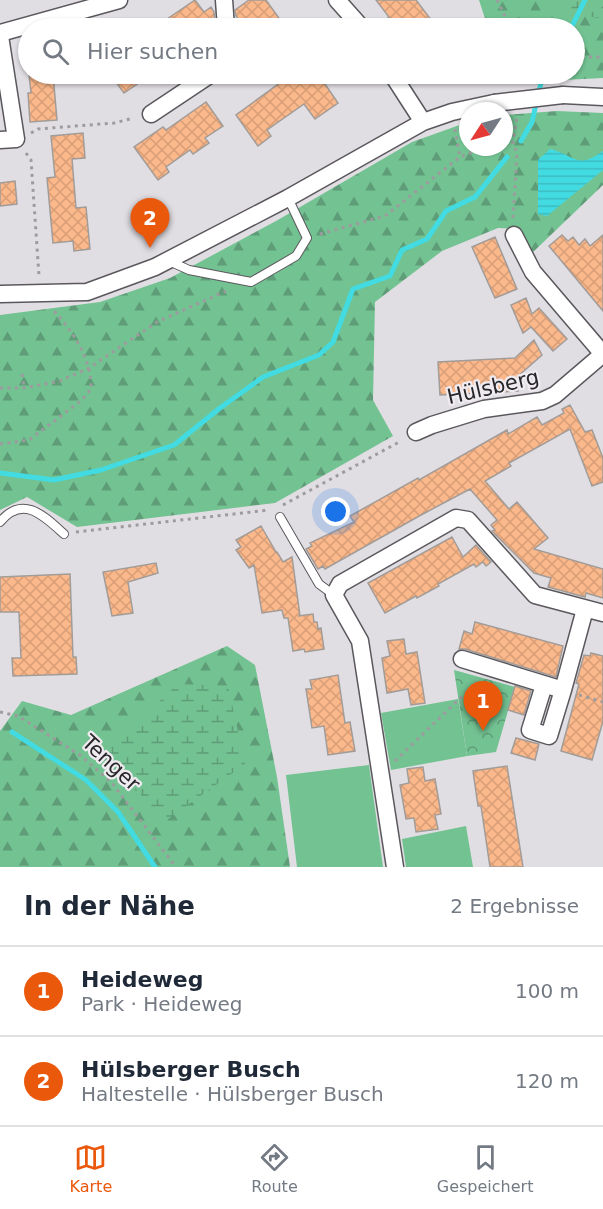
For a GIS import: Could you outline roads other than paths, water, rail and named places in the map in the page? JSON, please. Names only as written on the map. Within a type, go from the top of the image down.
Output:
[{"type":"street","points":[[56,18],[119,0]]},
{"type":"street","points":[[224,0],[225,18]]},
{"type":"street","points":[[337,0],[353,18]]},
{"type":"street","points":[[8,140],[0,34],[18,29]]},
{"type":"street","points":[[151,114],[196,84]]},
{"type":"street","points":[[398,84],[423,122]]},
{"type":"street","points":[[0,294],[87,292],[169,261],[288,198],[423,122],[452,112],[494,103],[563,95],[603,97]]},
{"type":"street","name":"Hülsberg","points":[[416,432],[484,409],[542,401],[555,395],[603,354],[533,272],[514,235]]},
{"type":"street","points":[[395,867],[360,641],[334,595],[340,584],[456,518],[468,520],[535,595],[603,614]]},
{"type":"street","points":[[544,685],[530,730],[549,736],[585,609]]},
{"type":"street","points":[[462,659],[563,690]]},
{"type":"lane","points":[[169,261],[189,270],[251,282],[296,256],[307,238],[288,198]]},
{"type":"lane","points":[[0,522],[8,513],[23,509],[37,511],[64,534]]},
{"type":"lane","points":[[280,517],[319,584],[334,595]]},
{"type":"water","points":[[550,149],[581,161],[603,151],[603,170],[547,216],[538,214],[538,160]]},
{"type":"waterway","points":[[576,18],[585,0]]},
{"type":"waterway","points":[[521,141],[532,122],[541,84]]},
{"type":"waterway","points":[[0,473],[54,480],[101,470],[174,445],[263,377],[319,355],[333,342],[353,289],[390,276],[402,250],[427,239],[446,211],[475,197],[507,157]]},
{"type":"waterway","points":[[12,732],[86,780],[118,812],[155,867]]},
{"type":"place","name":"Hülsberger Busch","points":[[150,248]]},
{"type":"place","name":"Heideweg","points":[[483,731]]}]
